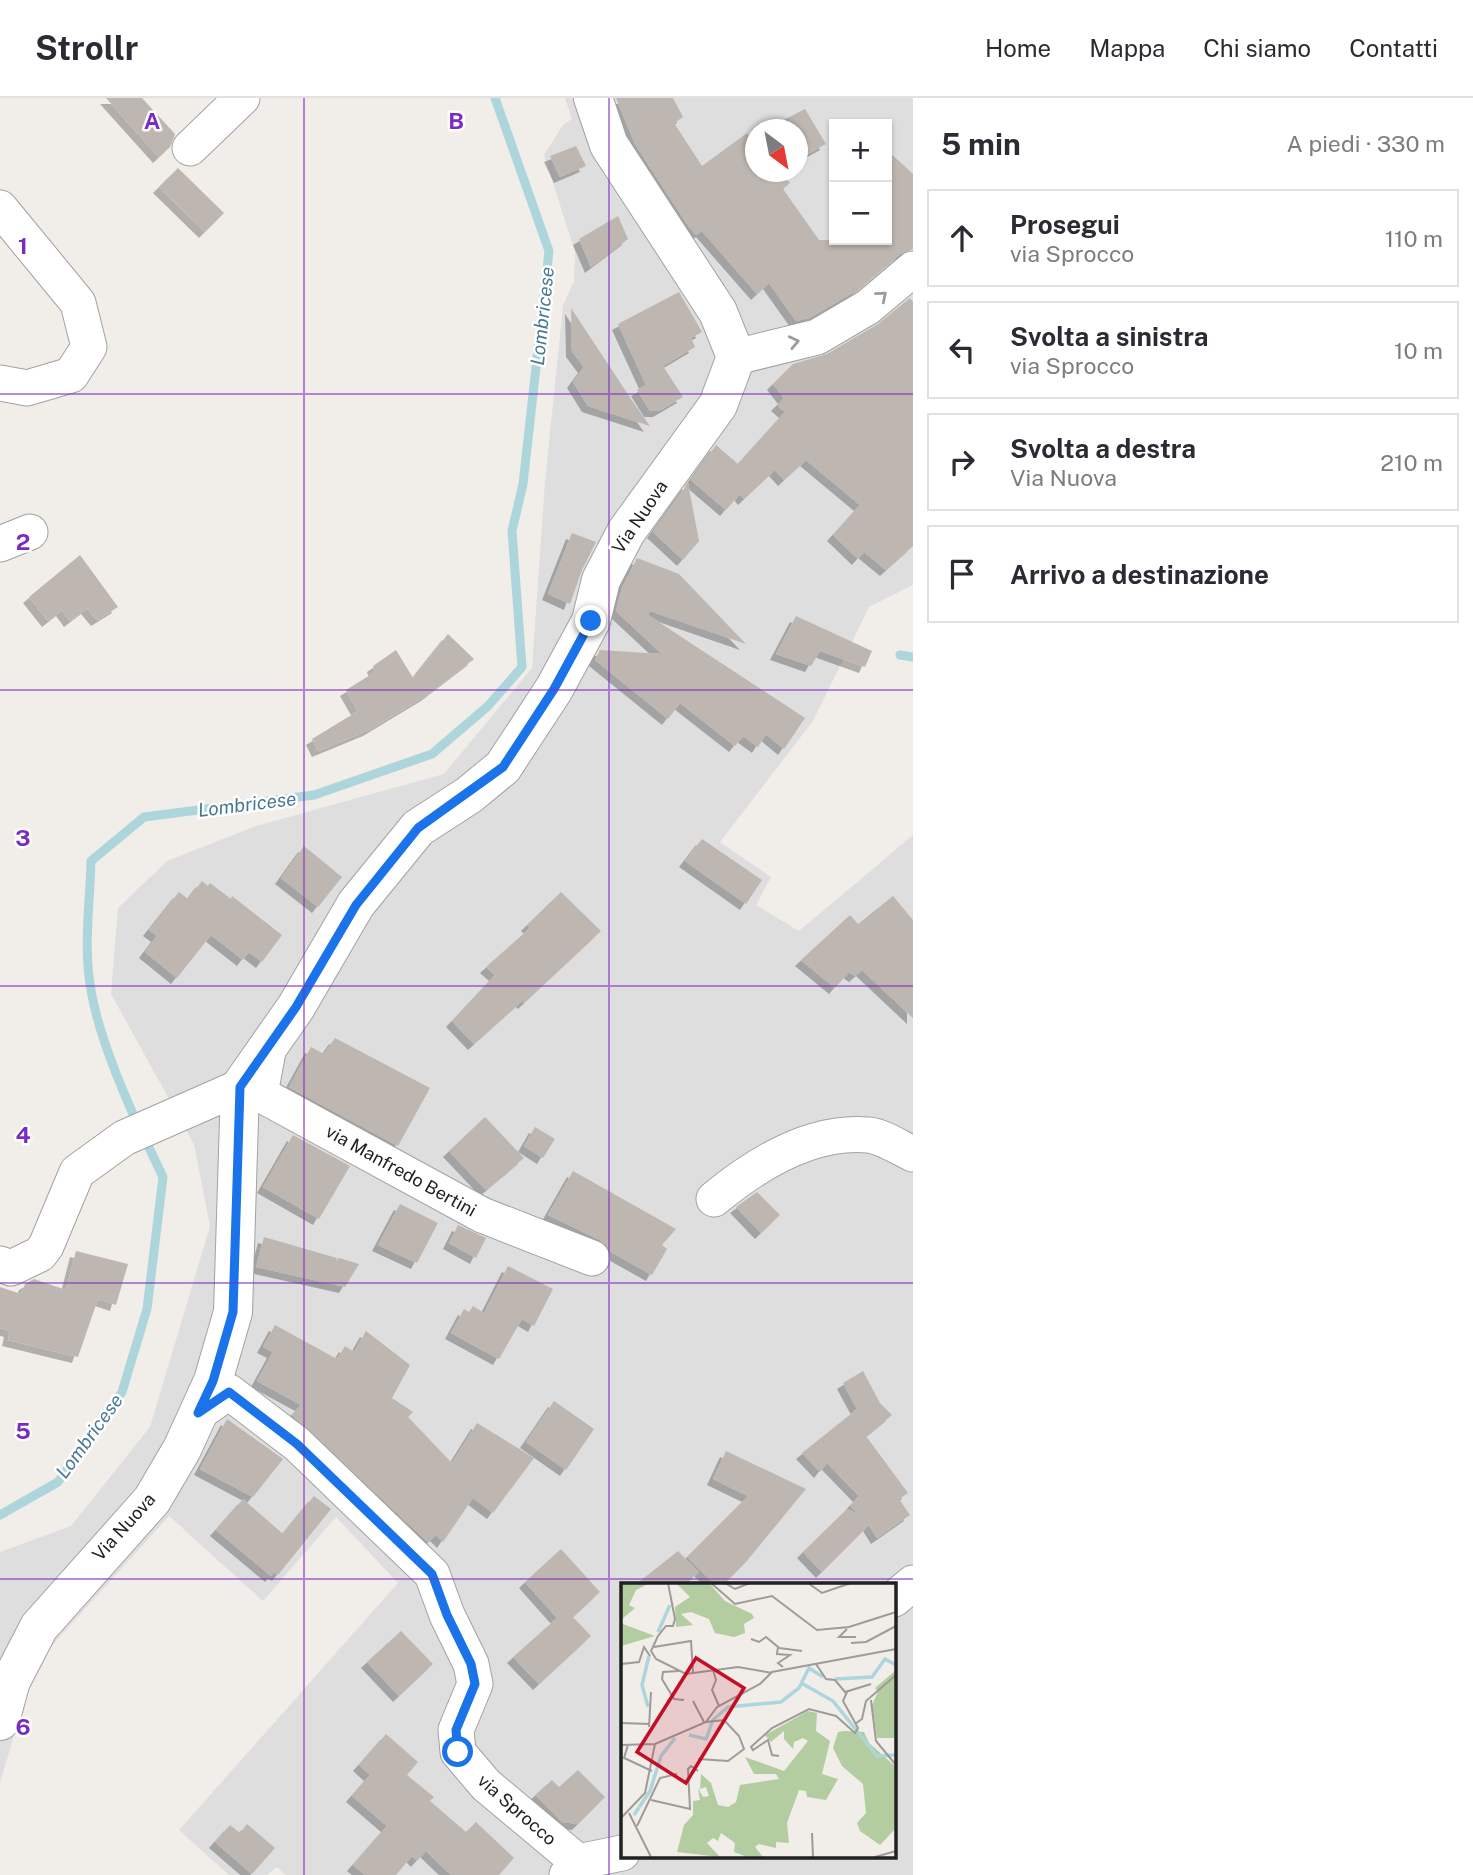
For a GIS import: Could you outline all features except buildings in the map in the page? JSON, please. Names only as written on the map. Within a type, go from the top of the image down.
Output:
[{"type":"street","points":[[190,148],[242,98]]},
{"type":"street","points":[[593,98],[609,145],[718,313],[736,357],[817,337],[868,307],[913,269]]},
{"type":"street","points":[[0,208],[78,303],[89,347],[71,375],[27,388],[0,383]]},
{"type":"street","name":"Via Nuova","points":[[0,1721],[10,1681],[38,1627],[152,1500],[182,1449],[213,1381],[233,1312],[240,1087],[296,1007],[356,905],[418,828],[503,767],[554,689],[591,621],[601,580],[626,532],[718,405],[736,357]]},
{"type":"street","name":"via Manfredo Bertini","points":[[269,1045],[260,1094],[482,1215],[592,1258]]},
{"type":"street","points":[[0,1264],[11,1268],[40,1254],[77,1172],[138,1132],[240,1087]]},
{"type":"street","points":[[714,1199],[740,1178],[776,1156],[823,1140],[869,1135],[913,1154]]},
{"type":"street","name":"via Sprocco","points":[[198,1413],[229,1392],[297,1444],[432,1574],[447,1615],[471,1664],[475,1684],[456,1730],[458,1752],[486,1785],[573,1868]]},
{"type":"street","points":[[895,1598],[913,1583]]},
{"type":"street","points":[[573,1868],[621,1853]]},
{"type":"shaded area","points":[[565,98],[913,98],[913,585],[869,607],[813,721],[720,842],[771,877],[756,905],[799,931],[913,835],[913,1875],[607,1875],[604,1872],[601,1875],[286,1875],[277,1867],[267,1875],[229,1875],[179,1830],[398,1583],[336,1517],[263,1601],[169,1516],[35,1664],[0,1783],[0,1552],[71,1526],[150,1427],[210,1226],[194,1144],[111,994],[118,908],[167,861],[256,826],[444,774],[532,668],[545,482],[563,306],[574,281],[575,252],[544,155],[563,125],[572,119]]},
{"type":"waterway","name":"Lombricese","points":[[137,1123],[116,1075],[91,990],[87,942],[91,861],[144,817],[314,795],[432,754],[488,706],[522,667],[512,531],[523,484],[549,251],[495,98]]},
{"type":"waterway","points":[[900,655],[913,657]]},
{"type":"waterway","name":"Lombricese","points":[[0,1515],[58,1482],[122,1392],[147,1309],[163,1177],[143,1135]]},
{"type":"route","points":[[458,1752],[456,1730],[475,1684],[471,1664],[447,1615],[432,1574],[297,1444],[229,1392],[198,1413],[213,1381],[233,1312],[240,1087],[296,1007],[356,905],[418,828],[469,795],[503,767],[554,689],[591,621]]}]
